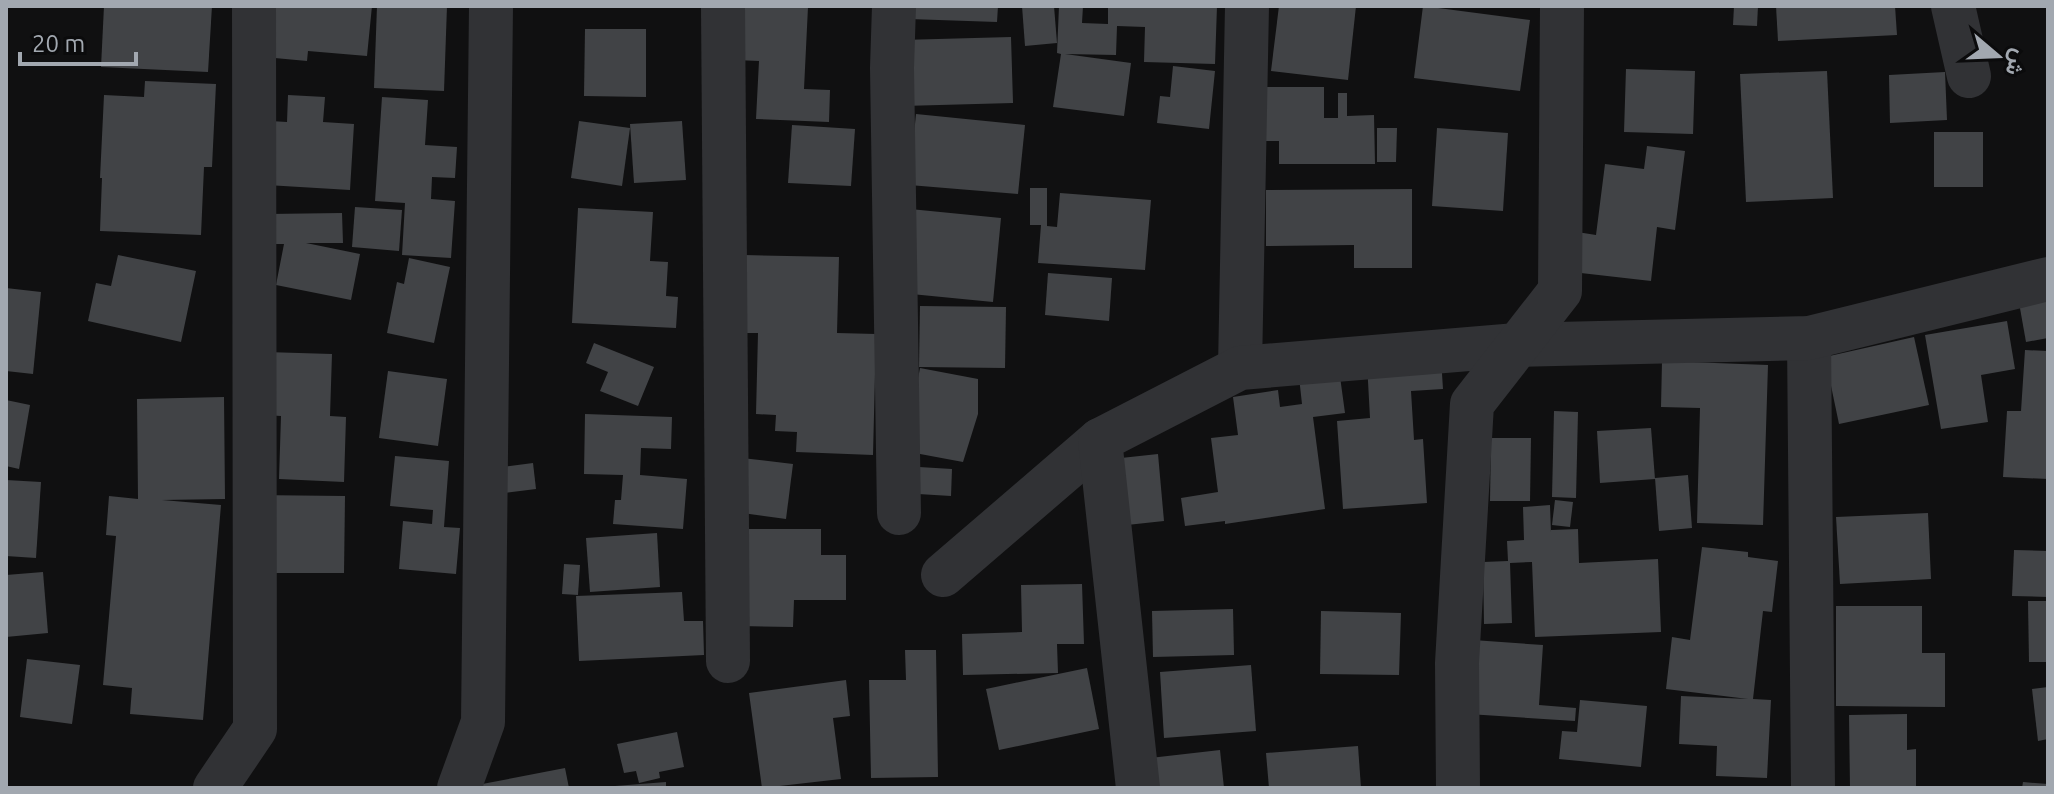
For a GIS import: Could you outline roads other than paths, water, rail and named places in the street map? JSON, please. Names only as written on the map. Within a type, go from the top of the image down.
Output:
[{"type":"street","points":[[215,788],[255,729],[254,6]]},
{"type":"street","points":[[459,788],[483,722],[491,6]]},
{"type":"street","points":[[723,6],[728,661]]},
{"type":"street","points":[[894,6],[892,68],[899,513]]},
{"type":"street","points":[[1240,368],[1247,6]]},
{"type":"street","points":[[1458,788],[1457,663],[1472,404],[1560,291],[1562,6]]},
{"type":"street","points":[[1953,6],[1969,76]]},
{"type":"street","points":[[943,575],[1100,440],[1240,368],[1517,345],[1809,338],[2048,279]]},
{"type":"street","points":[[1809,338],[1813,788]]},
{"type":"street","points":[[1100,440],[1138,788]]}]
